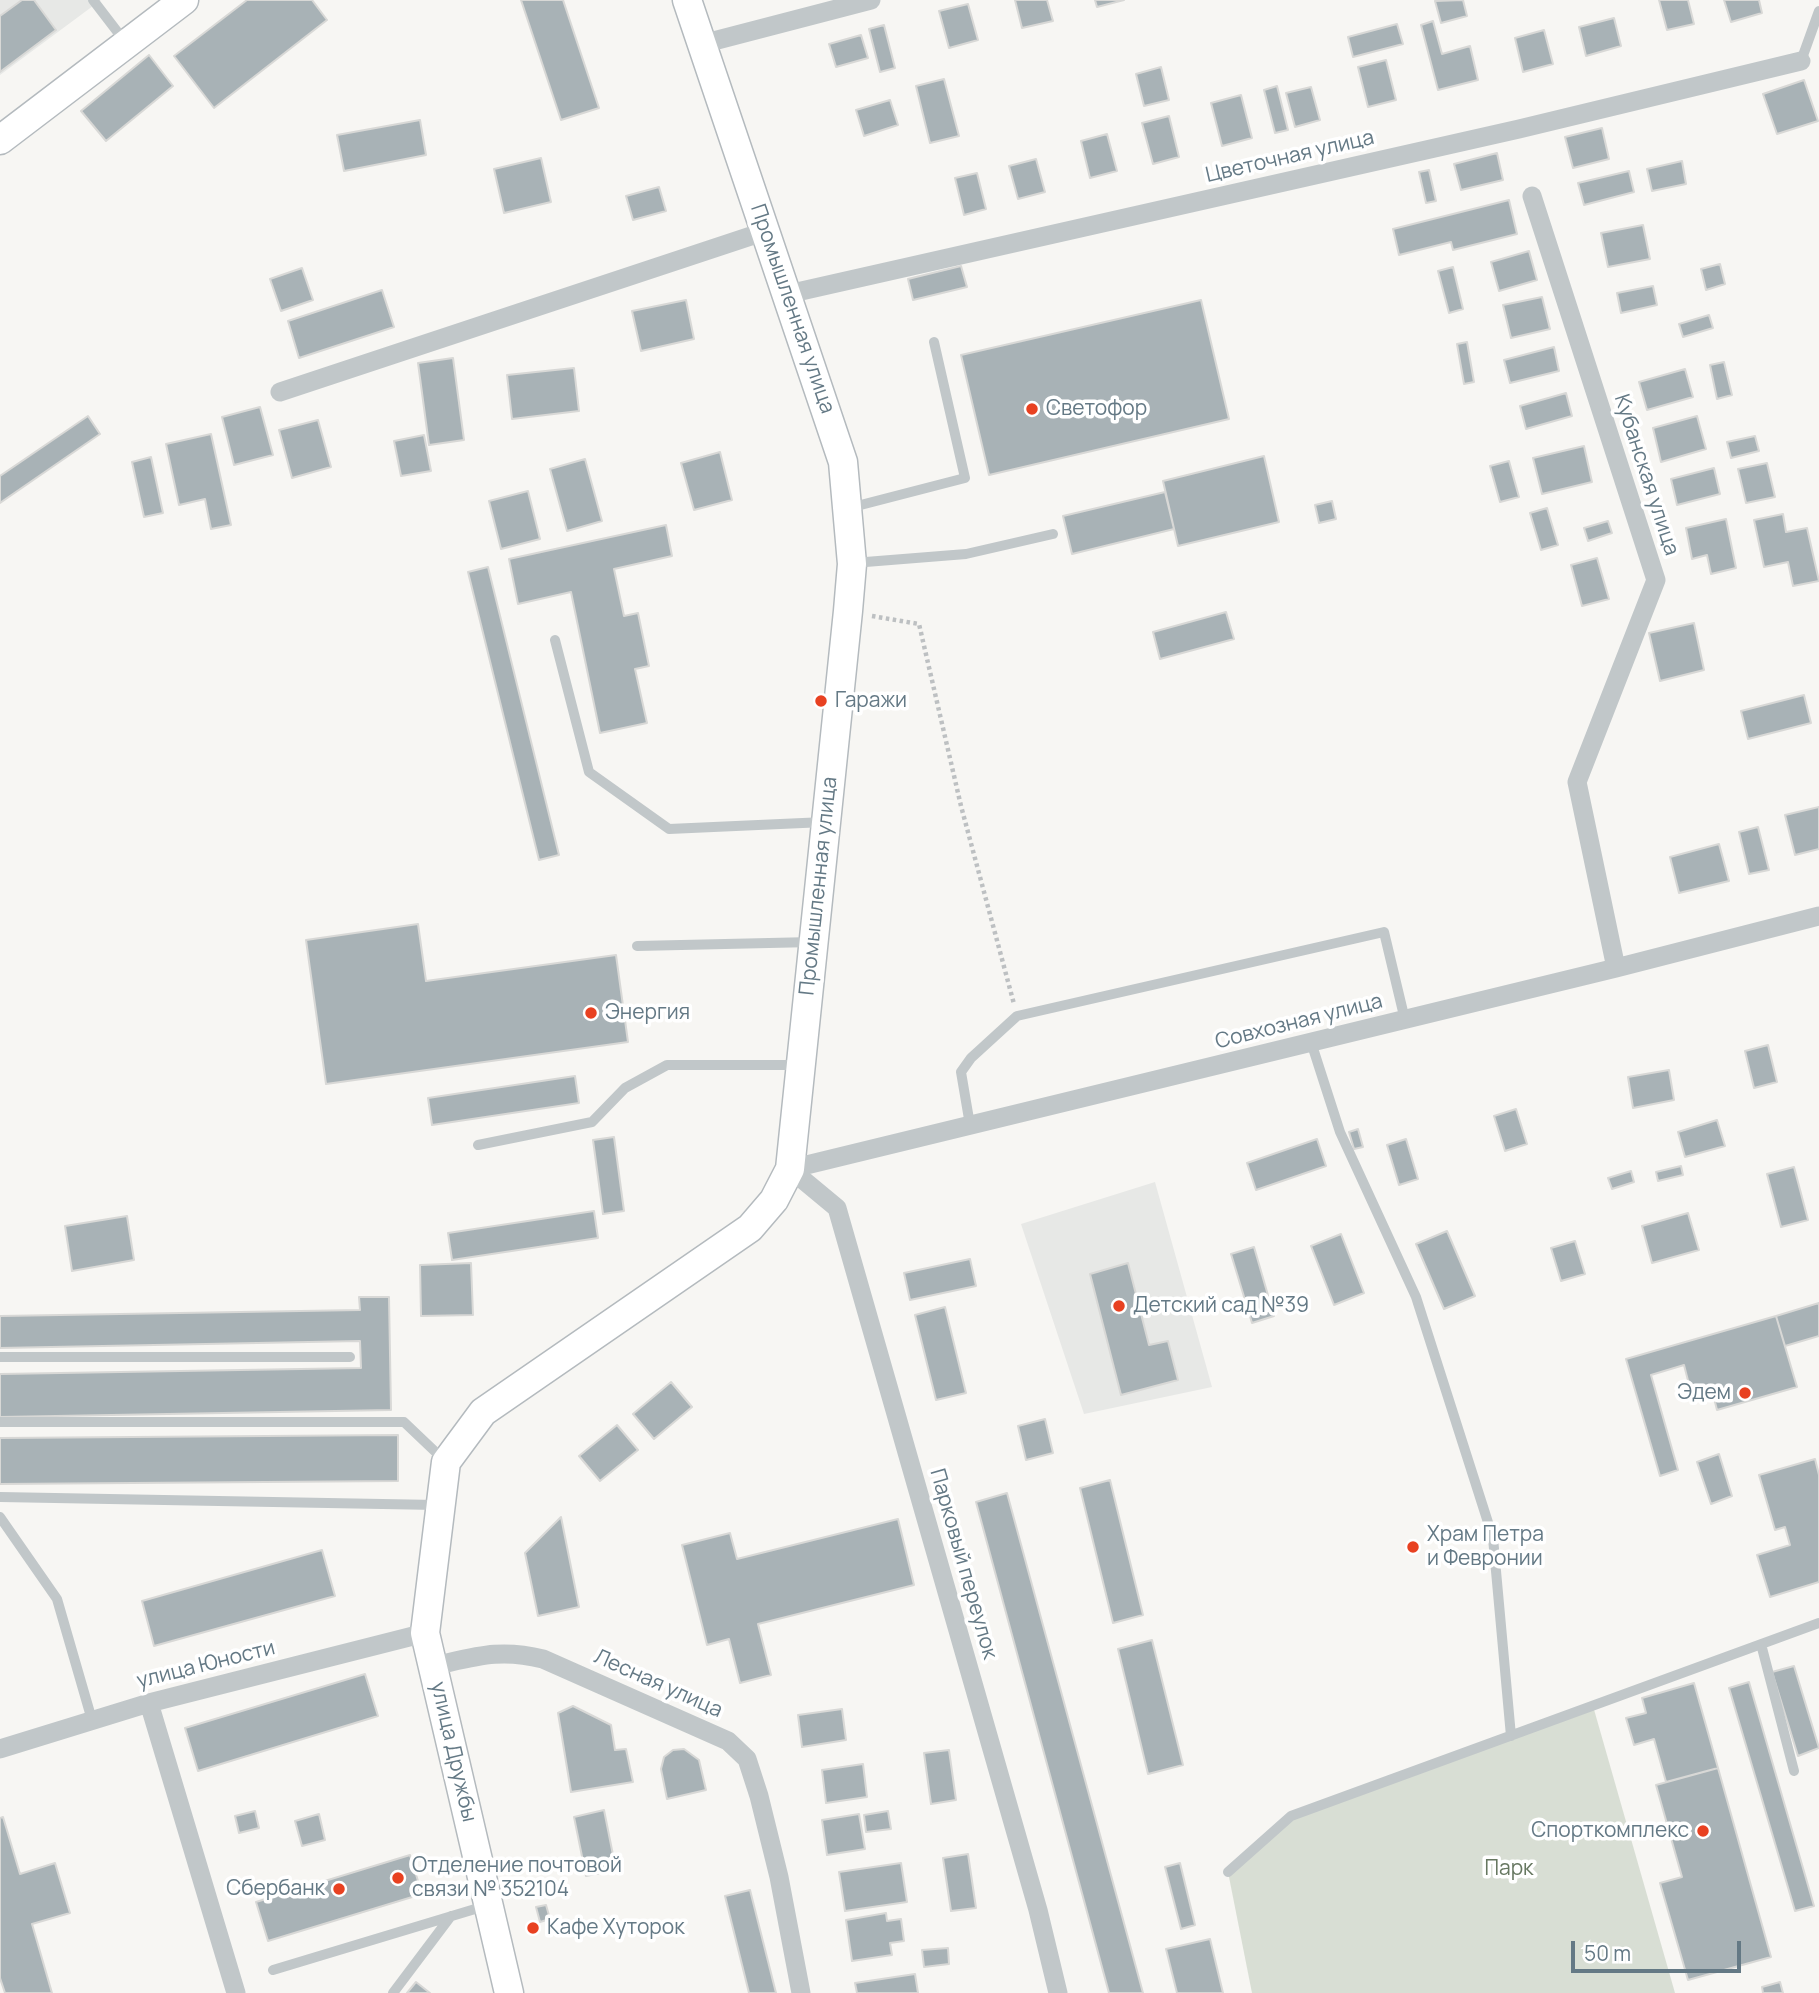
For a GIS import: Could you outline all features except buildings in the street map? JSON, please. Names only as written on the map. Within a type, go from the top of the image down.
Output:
[{"type":"main road","points":[[0,140],[184,0]]},
{"type":"main road","name":"Промышленная улица","points":[[425,1633],[446,1462],[483,1412],[750,1228],[774,1200],[790,1169],[848,611],[852,564],[848,508],[843,462],[687,0]]},
{"type":"main road","name":"улица Дружбы","points":[[425,1633],[509,1993]]},
{"type":"street","points":[[702,44],[871,0]]},
{"type":"street","name":"Цветочная улица","points":[[788,294],[1505,132],[1801,61]]},
{"type":"street","name":"Кубанская улица","points":[[1532,196],[1656,580],[1577,782],[1616,968]]},
{"type":"street","points":[[280,392],[766,231]]},
{"type":"street","name":"Совхозная улица","points":[[790,1169],[1405,1020],[1819,916]]},
{"type":"street","name":"Парковый переулок","points":[[790,1169],[836,1208],[1038,1910],[1058,1993]]},
{"type":"street","name":"улица Юности","points":[[0,1749],[149,1703],[425,1633]]},
{"type":"street","name":"Лесная улица","points":[[433,1667],[484,1653],[513,1652],[543,1659],[728,1741],[747,1759],[760,1796],[779,1877],[800,1993]]},
{"type":"street","points":[[149,1703],[236,1993]]},
{"type":"lane","points":[[93,0],[127,43]]},
{"type":"lane","points":[[1801,61],[1819,11]]},
{"type":"lane","points":[[848,508],[965,478],[934,342]]},
{"type":"lane","points":[[852,564],[966,554],[1053,534]]},
{"type":"lane","points":[[555,640],[589,772],[669,829],[825,822]]},
{"type":"lane","points":[[970,1125],[961,1072],[971,1058],[1017,1016],[1384,932],[1405,1020]]},
{"type":"lane","points":[[637,946],[813,943]]},
{"type":"lane","points":[[1311,1042],[1340,1132],[1416,1297],[1493,1538],[1511,1736]]},
{"type":"lane","points":[[478,1145],[592,1122],[625,1088],[667,1065],[801,1065]]},
{"type":"lane","points":[[0,1357],[350,1357]]},
{"type":"lane","points":[[0,1422],[404,1422],[446,1462]]},
{"type":"lane","points":[[0,1497],[441,1505]]},
{"type":"lane","points":[[0,1517],[57,1599],[93,1720]]},
{"type":"lane","points":[[1228,1872],[1291,1816],[1819,1623]]},
{"type":"lane","points":[[1761,1644],[1794,1771]]},
{"type":"lane","points":[[273,1970],[489,1905]]},
{"type":"lane","points":[[393,1993],[451,1916]]},
{"type":"path","points":[[848,611],[919,624],[961,806],[1017,1016]]},
{"type":"shaded area","points":[[0,0],[101,0],[0,75]]},
{"type":"shaded area","name":"Детский сад №39","points":[[1155,1182],[1212,1387],[1084,1414],[1021,1224]]},
{"type":"green space","name":"Парк","points":[[1593,1706],[1675,1993],[1252,1993],[1228,1872],[1291,1816]]},
{"type":"place","name":"Светофор","points":[[1032,409]]},
{"type":"place","name":"Гаражи","points":[[821,701]]},
{"type":"place","name":"Энергия","points":[[591,1013]]},
{"type":"place","name":"Детский сад №39","points":[[1119,1306]]},
{"type":"place","name":"Эдем","points":[[1745,1393]]},
{"type":"place","name":"Храм Петра и Февронии","points":[[1413,1547]]},
{"type":"place","name":"Спорткомплекс","points":[[1703,1831]]},
{"type":"place","name":"Отделение почтовой связи № 352104","points":[[398,1878]]},
{"type":"place","name":"Сбербанк","points":[[339,1889]]},
{"type":"place","name":"Кафе Хуторок","points":[[533,1928]]}]
